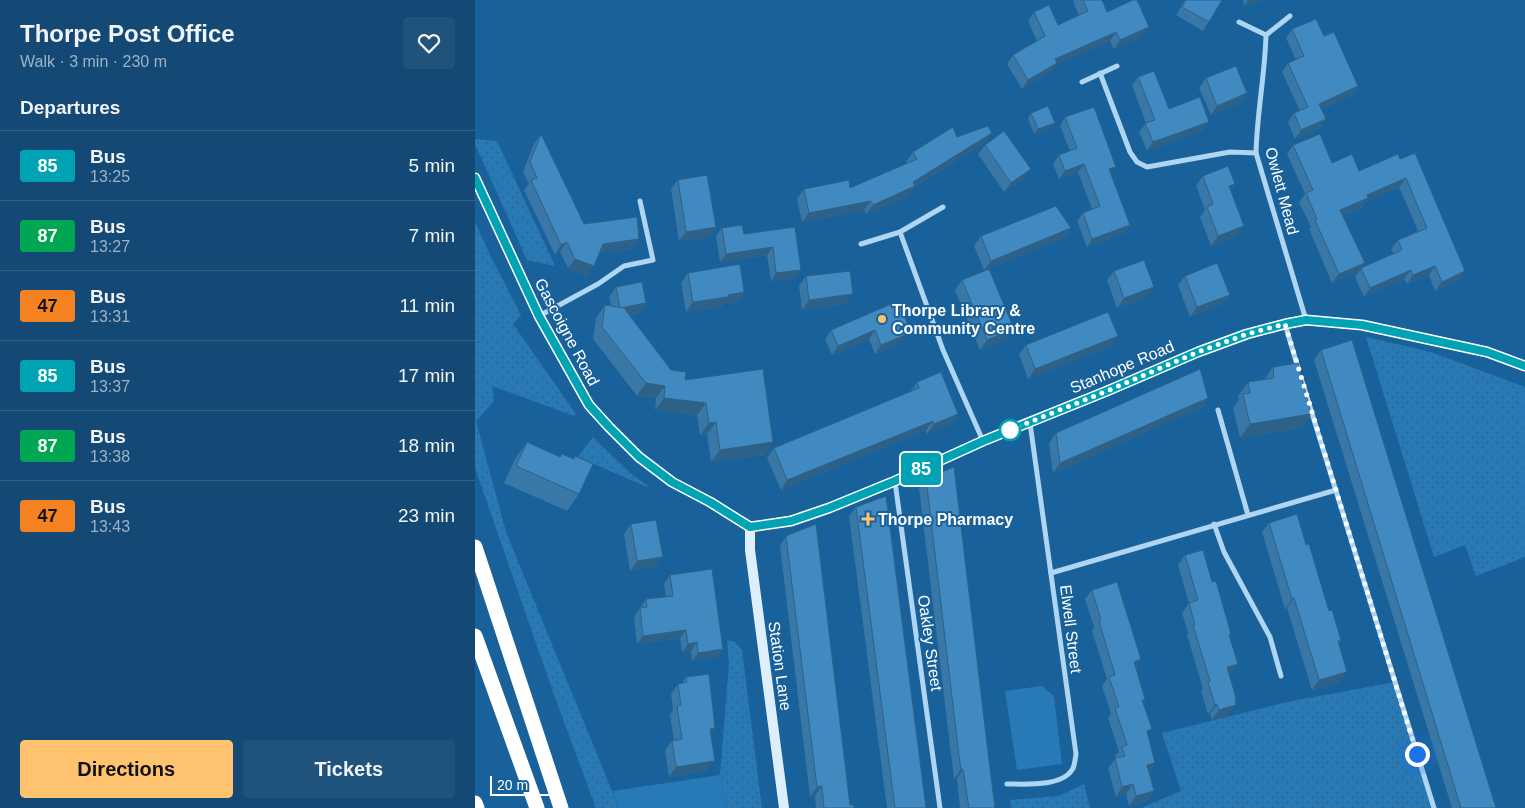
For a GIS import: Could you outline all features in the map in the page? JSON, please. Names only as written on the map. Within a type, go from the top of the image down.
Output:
[{"type":"highway","points":[[475,547],[561,808]]},
{"type":"highway","points":[[475,636],[537,808]]},
{"type":"highway","points":[[475,803],[477,808]]},
{"type":"street","points":[[1239,22],[1266,35],[1290,16]]},
{"type":"street","name":"Owlett Mead","points":[[1266,35],[1256,153],[1306,320]]},
{"type":"street","points":[[1082,82],[1117,66]]},
{"type":"street","points":[[1100,73],[1130,152],[1137,162],[1147,167],[1230,152],[1256,153]]},
{"type":"street","name":"Gascoigne Road","points":[[475,178],[539,316],[589,405],[639,457],[672,482],[710,502],[750,527]]},
{"type":"street","points":[[539,316],[597,284],[624,266],[653,260],[640,201]]},
{"type":"street","points":[[861,244],[900,232],[943,207]]},
{"type":"street","points":[[900,232],[943,350],[983,441]]},
{"type":"street","name":"Stanhope Road","points":[[750,527],[791,521],[829,508],[895,481],[983,441],[1198,352],[1247,334],[1285,324],[1306,320],[1362,325],[1487,352],[1525,366]]},
{"type":"street","points":[[1285,324],[1299,370]]},
{"type":"street","points":[[1302,379],[1434,808]]},
{"type":"street","points":[[1218,410],[1248,515]]},
{"type":"street","name":"Elwell Street","points":[[1007,784],[1037,784],[1062,779],[1073,769],[1076,754],[1030,422]]},
{"type":"street","name":"Oakley Street","points":[[895,481],[939,808]]},
{"type":"street","points":[[1051,573],[1336,490]]},
{"type":"street","points":[[1214,524],[1224,552],[1269,637],[1281,676]]},
{"type":"street","name":"Station Lane","points":[[750,527],[749,550],[784,808]]},
{"type":"shaded area","points":[[475,139],[497,141],[555,266],[527,260],[475,144]]},
{"type":"shaded area","points":[[475,222],[521,315],[513,324],[576,414],[574,416],[492,386],[494,401],[476,421],[506,532],[619,808],[596,808],[553,692],[475,468]]},
{"type":"shaded area","points":[[1366,337],[1431,352],[1525,387],[1525,557],[1476,576],[1465,545],[1434,557]]},
{"type":"shaded area","points":[[593,437],[630,473],[648,486],[578,457]]},
{"type":"shaded area","points":[[727,640],[735,642],[742,650],[762,808],[726,808],[720,775],[729,663]]},
{"type":"shaded area","points":[[1395,682],[1434,808],[1141,808],[1181,791],[1162,733],[1287,702]]},
{"type":"shaded area","points":[[1042,686],[1054,696],[1062,764],[1017,770],[1005,691]]},
{"type":"shaded area","points":[[720,775],[726,808],[619,808],[613,791]]},
{"type":"shaded area","points":[[1084,784],[1090,808],[1011,808],[1010,800],[1059,796]]},
{"type":"building","points":[[1083,0],[1102,0],[1107,12],[1137,0],[1149,27],[1120,40],[1116,32],[1055,59],[1057,63],[1028,80],[1013,55],[1045,36],[1034,12],[1049,5],[1058,25],[1088,11]]},
{"type":"building","points":[[1186,0],[1222,0],[1209,22],[1182,7]]},
{"type":"building","points":[[1316,19],[1324,36],[1334,32],[1358,86],[1319,104],[1326,119],[1301,130],[1294,113],[1308,107],[1288,63],[1304,56],[1292,29]]},
{"type":"building","points":[[1236,66],[1247,93],[1217,106],[1206,78]]},
{"type":"building","points":[[1154,71],[1169,109],[1200,97],[1209,122],[1153,142],[1145,123],[1155,120],[1138,77]]},
{"type":"building","points":[[1048,106],[1055,123],[1038,129],[1031,113]]},
{"type":"building","points":[[1094,107],[1116,167],[1109,169],[1130,225],[1092,239],[1083,213],[1100,206],[1084,164],[1065,171],[1059,155],[1077,148],[1065,117]]},
{"type":"building","points":[[988,126],[992,133],[913,182],[915,186],[873,205],[871,201],[809,213],[804,189],[849,180],[850,188],[917,159],[913,152],[953,127],[957,137]]},
{"type":"building","points":[[1004,131],[1031,169],[1011,183],[985,145]]},
{"type":"building","points":[[541,134],[584,224],[637,217],[639,239],[603,244],[594,266],[575,259],[567,242],[561,245],[531,180],[537,178],[530,162]]},
{"type":"building","points":[[1320,134],[1332,163],[1352,154],[1359,171],[1398,154],[1400,159],[1415,153],[1465,271],[1442,282],[1435,266],[1413,275],[1411,270],[1370,288],[1361,268],[1402,250],[1398,240],[1427,228],[1406,178],[1367,195],[1368,198],[1340,210],[1365,263],[1339,274],[1315,220],[1317,219],[1306,193],[1313,190],[1293,145]]},
{"type":"building","points":[[1228,166],[1235,184],[1229,186],[1244,226],[1218,236],[1207,207],[1213,204],[1203,176]]},
{"type":"building","points":[[707,175],[716,227],[686,232],[678,180]]},
{"type":"building","points":[[1056,206],[1071,228],[991,261],[981,236]]},
{"type":"building","points":[[742,225],[744,234],[795,227],[801,270],[776,273],[773,247],[726,254],[722,228]]},
{"type":"building","points":[[1144,260],[1154,287],[1124,298],[1114,271]]},
{"type":"building","points":[[1217,263],[1230,295],[1197,307],[1185,276]]},
{"type":"building","points":[[740,264],[744,292],[728,295],[728,297],[693,302],[688,273]]},
{"type":"building","points":[[989,269],[1014,329],[987,340],[962,280]]},
{"type":"building","points":[[850,271],[853,294],[809,300],[806,276]]},
{"type":"building","points":[[642,282],[646,303],[620,308],[616,287]]},
{"type":"building","points":[[898,301],[908,325],[901,327],[905,335],[881,345],[875,330],[838,346],[831,330]]},
{"type":"building","points":[[605,305],[624,308],[671,370],[686,372],[685,380],[763,369],[773,442],[720,450],[716,422],[709,423],[706,403],[664,398],[665,386],[646,383],[602,327]]},
{"type":"building","points":[[1108,312],[1118,336],[1035,369],[1026,345]]},
{"type":"building","points":[[1352,340],[1496,808],[1461,808],[1321,350]]},
{"type":"building","points":[[1298,363],[1311,414],[1250,424],[1243,394],[1250,393],[1248,382],[1274,378],[1273,367]]},
{"type":"building","points":[[1200,369],[1208,398],[1060,463],[1056,433]]},
{"type":"building","points":[[941,372],[958,414],[934,424],[933,421],[787,480],[774,448],[919,388],[917,382]]},
{"type":"building","points":[[527,442],[560,457],[562,454],[574,459],[575,456],[593,464],[579,494],[516,466]]},
{"type":"building","points":[[954,467],[995,808],[969,808],[959,756],[926,478]]},
{"type":"building","points":[[886,496],[926,808],[895,808],[856,507]]},
{"type":"building","points":[[1297,514],[1306,545],[1309,544],[1329,611],[1332,610],[1341,640],[1338,641],[1347,672],[1319,680],[1269,523]]},
{"type":"building","points":[[656,520],[663,557],[637,561],[631,524]]},
{"type":"building","points":[[816,524],[850,805],[854,805],[854,808],[824,808],[822,786],[817,787],[786,536]]},
{"type":"building","points":[[1203,550],[1212,582],[1216,581],[1238,664],[1227,667],[1236,698],[1236,705],[1219,710],[1217,704],[1215,705],[1208,682],[1210,681],[1193,625],[1195,625],[1189,603],[1198,600],[1185,555]]},
{"type":"building","points":[[712,569],[723,649],[698,653],[697,642],[688,644],[686,630],[643,636],[640,608],[647,607],[646,599],[673,596],[670,575]]},
{"type":"building","points":[[1117,582],[1141,659],[1134,662],[1145,699],[1142,700],[1152,729],[1147,731],[1155,763],[1147,765],[1154,791],[1136,796],[1133,784],[1122,787],[1115,758],[1125,756],[1122,747],[1127,745],[1115,708],[1119,707],[1109,677],[1115,675],[1092,590]]},
{"type":"building","points":[[709,674],[715,728],[710,729],[715,761],[676,767],[672,741],[682,739],[677,706],[681,705],[678,684],[687,682],[686,677]]},
{"type":"bus line","name":"85","points":[[475,178],[539,316],[589,405],[639,457],[672,482],[710,502],[750,527],[791,521],[829,508],[895,481],[983,441],[1198,352],[1247,334],[1285,324],[1306,320],[1362,325],[1487,352],[1525,366]]},
{"type":"place","name":"Thorpe Library & Community Centre","points":[[882,319]]},
{"type":"place","name":"Thorpe Pharmacy","points":[[868,519]]},
{"type":"route","points":[[1010,430],[1198,352],[1247,334],[1285,324],[1417,754]]}]
